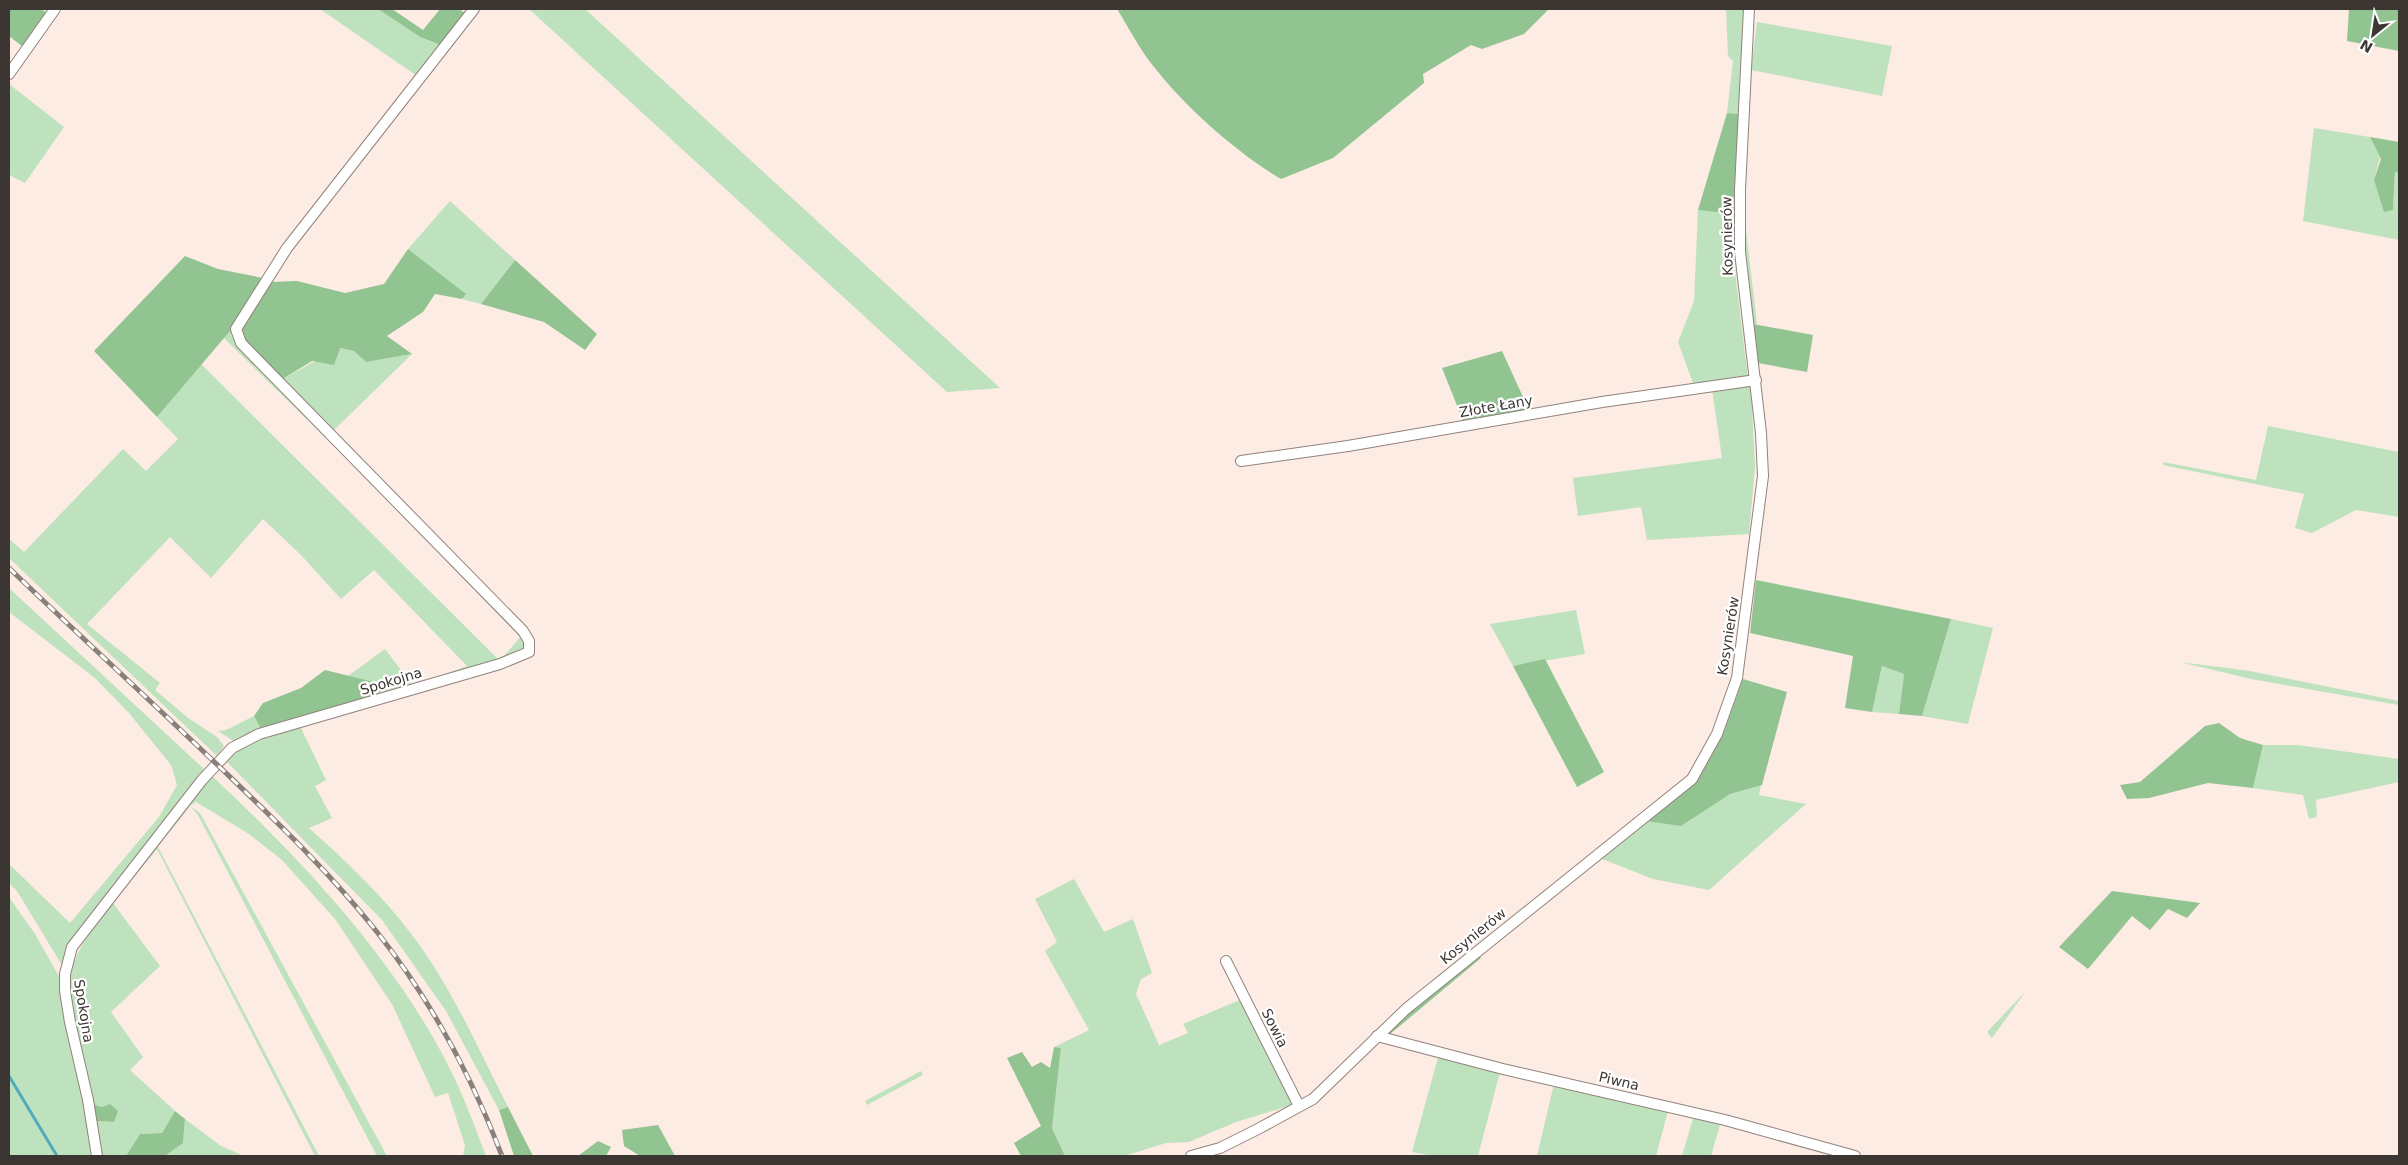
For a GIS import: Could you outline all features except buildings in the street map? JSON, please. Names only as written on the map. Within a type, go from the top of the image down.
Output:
[{"type":"street","points":[[9,74],[54,9]]},
{"type":"street","name":"Spokojna","points":[[97,1156],[88,1100],[70,1022],[65,991],[65,974],[72,947],[186,799],[232,748],[259,734],[500,664],[529,652],[530,641],[523,631],[241,343],[236,329],[267,278],[319,206],[474,9]]},
{"type":"street","name":"Kosynierów","points":[[1191,1156],[1220,1148],[1312,1099],[1376,1036],[1475,952],[1692,779],[1717,734],[1737,678],[1763,476],[1756,380],[1742,286],[1740,252],[1740,189],[1749,9]]},
{"type":"street","name":"Złote Łany","points":[[1241,461],[1348,446],[1602,402],[1756,380]]},
{"type":"street","name":"Sowia","points":[[1226,961],[1299,1106]]},
{"type":"street","name":"Piwna","points":[[1376,1036],[1503,1069],[1725,1120],[1854,1156]]},
{"type":"green space","points":[[9,9],[41,9],[47,13],[23,47],[9,36]]},
{"type":"green space","points":[[320,9],[378,9],[420,37],[441,45],[417,76]]},
{"type":"green space","points":[[378,9],[392,9],[423,30],[440,9],[459,9],[465,13],[441,45],[420,37]]},
{"type":"green space","points":[[529,9],[585,9],[1000,388],[947,392]]},
{"type":"green space","points":[[1117,9],[1549,9],[1524,34],[1482,49],[1471,45],[1423,74],[1424,83],[1333,158],[1281,179],[1230,143],[1181,98],[1149,60]]},
{"type":"green space","points":[[1726,9],[1745,9],[1739,114],[1727,113],[1733,61],[1728,56]]},
{"type":"green space","points":[[2349,9],[2399,9],[2399,51],[2347,41]]},
{"type":"green space","points":[[1757,22],[1892,46],[1882,96],[1751,70]]},
{"type":"green space","points":[[9,84],[64,127],[25,183],[9,175]]},
{"type":"green space","points":[[1727,113],[1739,114],[1733,214],[1698,210]]},
{"type":"green space","points":[[2314,128],[2370,137],[2380,157],[2374,180],[2393,210],[2395,172],[2399,173],[2399,240],[2303,221]]},
{"type":"green space","points":[[2370,137],[2399,142],[2399,173],[2395,172],[2393,210],[2384,212],[2374,180],[2381,159]]},
{"type":"green space","points":[[450,201],[515,260],[481,304],[462,299],[465,294],[408,249]]},
{"type":"green space","points":[[1743,205],[1757,324],[1753,324],[1743,242]]},
{"type":"green space","points":[[1698,210],[1733,214],[1735,272],[1748,378],[1694,386],[1678,342],[1694,301]]},
{"type":"green space","points":[[408,249],[466,294],[462,299],[435,294],[423,312],[387,336],[412,354],[366,362],[354,351],[340,348],[334,365],[312,361],[281,380],[243,339],[241,325],[269,282],[297,281],[345,293],[384,284]]},
{"type":"green space","points":[[185,256],[218,269],[263,278],[230,331],[157,417],[94,351]]},
{"type":"green space","points":[[515,260],[597,334],[585,350],[544,322],[481,304]]},
{"type":"green space","points":[[235,324],[233,333],[236,342],[525,639],[525,646],[521,653],[496,664],[375,697],[378,683],[348,676],[385,649],[413,686],[467,666],[374,570],[341,599],[301,555],[263,519],[211,578],[170,537],[87,624],[160,683],[155,690],[188,718],[217,737],[224,746],[217,756],[9,558],[9,539],[24,552],[123,449],[146,471],[178,439],[157,417],[201,364],[498,659],[506,654],[520,637],[357,469],[224,338]]},
{"type":"green space","points":[[1753,324],[1813,335],[1807,372],[1758,363]]},
{"type":"green space","points":[[339,348],[354,351],[366,362],[412,354],[333,431],[281,380]]},
{"type":"green space","points":[[1502,351],[1529,410],[1464,423],[1442,368]]},
{"type":"green space","points":[[1751,385],[1755,467],[1749,534],[1647,540],[1641,507],[1578,516],[1573,478],[1722,458],[1712,389]]},
{"type":"green space","points":[[2268,426],[2399,452],[2399,517],[2356,510],[2312,533],[2295,528],[2304,494],[2163,465],[2163,462],[2256,480]]},
{"type":"green space","points":[[1756,580],[1951,619],[1922,716],[1899,714],[1904,674],[1882,666],[1872,712],[1845,708],[1853,656],[1750,633]]},
{"type":"green space","points":[[9,588],[205,770],[86,923],[63,967],[17,891],[9,883],[9,864],[70,923],[159,817],[177,785],[171,765],[129,713],[95,678],[9,612]]},
{"type":"green space","points":[[1576,610],[1585,654],[1513,666],[1490,624]]},
{"type":"green space","points":[[1951,619],[1993,628],[1968,724],[1922,716]]},
{"type":"green space","points":[[1545,659],[1604,772],[1577,787],[1513,666]]},
{"type":"green space","points":[[2180,662],[2250,671],[2399,701],[2399,705],[2251,679]]},
{"type":"green space","points":[[1882,666],[1904,674],[1899,714],[1872,712]]},
{"type":"green space","points":[[325,670],[378,683],[375,697],[262,731],[254,716],[263,703],[301,688]]},
{"type":"green space","points":[[1743,679],[1787,692],[1762,785],[1730,794],[1681,826],[1646,821],[1710,756],[1725,729]]},
{"type":"green space","points":[[254,716],[262,731],[235,742],[218,731],[226,730]]},
{"type":"green space","points":[[2219,723],[2240,738],[2263,745],[2253,788],[2208,783],[2149,798],[2127,799],[2120,785],[2140,782],[2205,726]]},
{"type":"green space","points":[[300,726],[326,780],[315,786],[332,818],[309,828],[376,892],[426,954],[452,996],[508,1107],[499,1110],[446,1011],[382,920],[226,761],[243,748]]},
{"type":"green space","points":[[2263,745],[2298,745],[2399,759],[2399,782],[2316,800],[2317,817],[2309,819],[2303,795],[2253,788]]},
{"type":"green space","points":[[212,776],[312,876],[344,912],[402,988],[428,1028],[450,1069],[465,1101],[486,1156],[463,1156],[465,1145],[448,1093],[435,1097],[392,1004],[335,919],[282,860],[249,834],[196,802],[190,806],[158,847],[319,1156],[315,1156],[157,849],[113,903],[160,966],[111,1012],[143,1057],[130,1070],[175,1111],[162,1133],[140,1134],[126,1156],[101,1156],[96,1121],[114,1122],[102,1107],[93,1104],[69,998],[70,976],[81,947],[100,920],[100,915],[191,798]]},
{"type":"green space","points":[[1761,785],[1759,795],[1806,804],[1709,890],[1653,879],[1597,857],[1646,821],[1681,825],[1730,794]]},
{"type":"green space","points":[[190,806],[200,813],[387,1156],[377,1156],[198,815]]},
{"type":"green space","points":[[1074,879],[1104,932],[1133,919],[1152,973],[1141,979],[1136,994],[1159,1045],[1188,1033],[1183,1024],[1242,999],[1295,1104],[1236,1122],[1189,1142],[1166,1143],[1124,1156],[1065,1156],[1052,1128],[1061,1048],[1054,1047],[1089,1030],[1045,951],[1057,942],[1035,899]]},
{"type":"green space","points":[[2112,891],[2200,903],[2187,918],[2168,909],[2150,930],[2132,916],[2088,969],[2059,947]]},
{"type":"green space","points":[[9,897],[35,934],[61,980],[94,1156],[9,1156]]},
{"type":"green space","points":[[1476,954],[1481,958],[1389,1035],[1382,1035]]},
{"type":"green space","points":[[2026,991],[1992,1038],[1987,1032]]},
{"type":"green space","points":[[1054,1047],[1061,1048],[1052,1128],[1065,1156],[1021,1156],[1014,1143],[1041,1126],[1007,1058],[1022,1052],[1032,1067],[1041,1062],[1050,1068]]},
{"type":"green space","points":[[1439,1054],[1500,1072],[1478,1156],[1433,1156],[1412,1152]]},
{"type":"green space","points":[[921,1071],[923,1075],[867,1105],[865,1101]]},
{"type":"green space","points":[[1554,1084],[1668,1111],[1656,1156],[1537,1156]]},
{"type":"green space","points":[[93,1104],[102,1107],[110,1104],[118,1111],[114,1122],[96,1121]]},
{"type":"green space","points":[[508,1107],[533,1156],[514,1156],[499,1110]]},
{"type":"green space","points":[[175,1111],[185,1119],[183,1143],[165,1156],[126,1156],[140,1134],[162,1133]]},
{"type":"green space","points":[[1694,1115],[1721,1121],[1711,1156],[1682,1156]]},
{"type":"green space","points":[[185,1119],[221,1146],[244,1156],[165,1156],[183,1143]]},
{"type":"green space","points":[[658,1125],[675,1156],[640,1156],[624,1146],[622,1130]]},
{"type":"green space","points":[[598,1141],[611,1147],[606,1156],[578,1156]]},
{"type":"waterway","points":[[9,1076],[57,1156]]},
{"type":"railway","points":[[9,568],[266,812],[324,870],[360,911],[415,984],[432,1011],[463,1068],[502,1156]]}]
